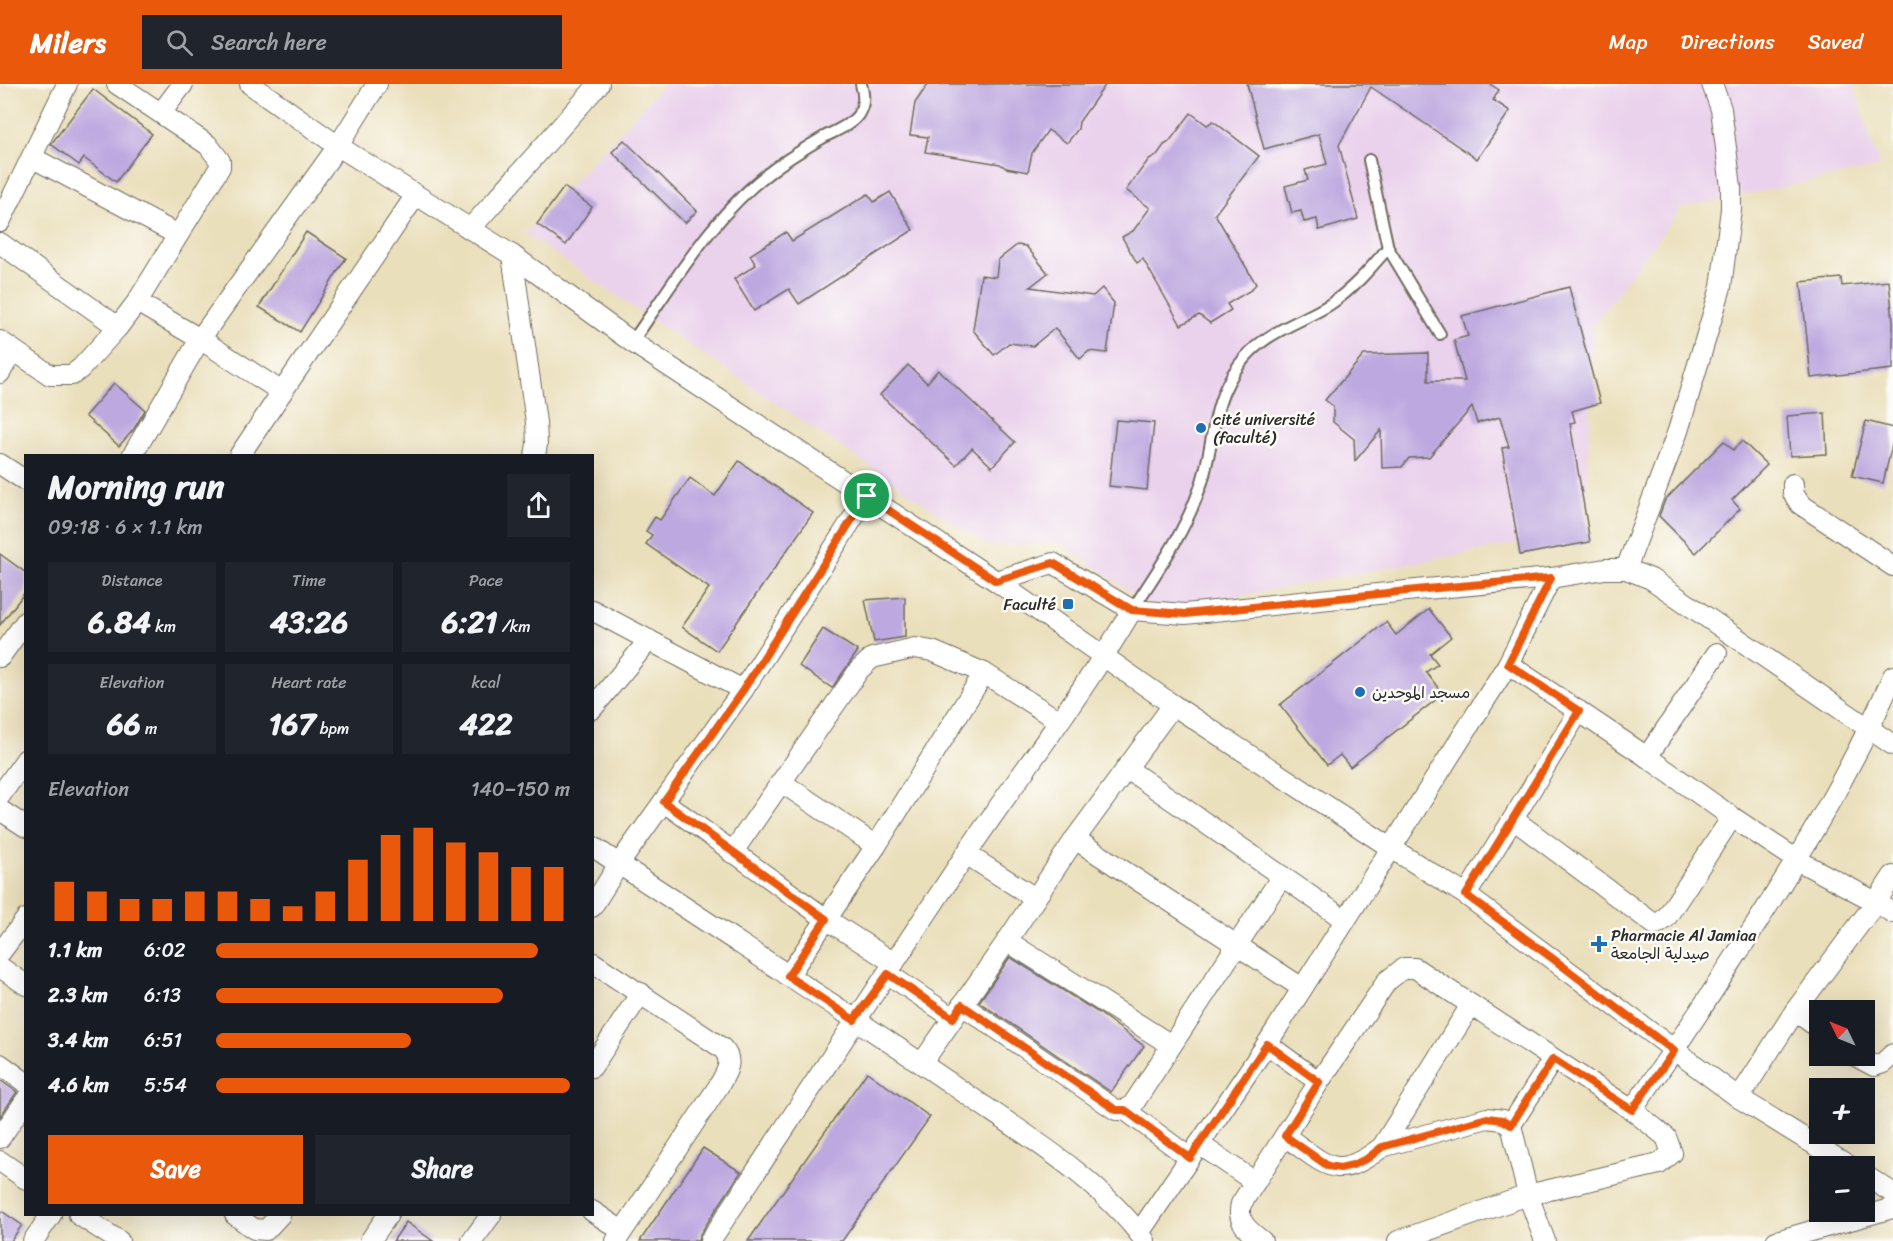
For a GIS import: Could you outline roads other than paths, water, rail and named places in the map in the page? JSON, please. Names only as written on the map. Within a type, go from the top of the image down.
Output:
[{"type":"street","points":[[0,222],[5,200],[33,158],[67,84]]},
{"type":"street","points":[[0,373],[7,346],[50,375],[72,375],[81,368],[137,302],[220,167],[220,161],[208,145],[117,84]]},
{"type":"street","points":[[161,114],[183,84]]},
{"type":"street","points":[[250,84],[338,146],[512,255],[633,342],[996,581],[1105,655],[1173,705],[1466,895],[1739,1098],[1833,1156]]},
{"type":"street","points":[[133,454],[201,339],[338,146],[377,84]]},
{"type":"street","points":[[470,229],[599,84]]},
{"type":"street","points":[[1626,569],[1678,431],[1721,287],[1731,209],[1731,187],[1721,109],[1712,84]]},
{"type":"street","points":[[33,158],[178,235]]},
{"type":"street","points":[[240,454],[416,195]]},
{"type":"street","points":[[0,243],[118,327]]},
{"type":"street","points":[[512,255],[536,422],[535,454]]},
{"type":"street","points":[[137,302],[201,339],[282,392]]},
{"type":"street","points":[[0,464],[24,480]]},
{"type":"street","points":[[1793,484],[1793,493],[1800,504],[1893,566]]},
{"type":"street","points":[[594,904],[619,864],[743,690],[867,496]]},
{"type":"street","points":[[996,581],[1053,563],[1132,610],[1185,614],[1551,578],[1605,568],[1626,569],[1651,579],[1893,745]]},
{"type":"street","points":[[594,847],[922,1064],[1055,1155],[1100,1191],[1142,1237],[1508,664],[1551,578]]},
{"type":"street","points":[[710,1241],[854,1020],[1105,655],[1132,610]]},
{"type":"street","points":[[594,611],[743,690]]},
{"type":"street","points":[[0,657],[24,624]]},
{"type":"street","points":[[594,707],[649,640]]},
{"type":"street","points":[[732,853],[859,670],[872,658],[915,648],[932,651],[984,673],[1059,721]]},
{"type":"street","points":[[1647,756],[1717,653]]},
{"type":"street","points":[[1508,664],[1647,756],[1797,861],[1893,913]]},
{"type":"street","points":[[788,976],[876,846],[984,673]]},
{"type":"street","points":[[1632,1110],[1674,1051],[1797,861],[1870,728],[1893,676]]},
{"type":"street","points":[[922,1064],[1075,840],[1173,705]]},
{"type":"street","points":[[1466,895],[1579,711]]},
{"type":"street","points":[[0,796],[24,762]]},
{"type":"street","points":[[1126,768],[1345,920]]},
{"type":"street","points":[[782,782],[876,846]]},
{"type":"street","points":[[664,802],[891,968],[1116,1110],[1125,1110],[1132,1106],[1282,876]]},
{"type":"street","points":[[0,810],[24,826]]},
{"type":"street","points":[[1513,819],[1656,924],[1666,918],[1732,817]]},
{"type":"street","points":[[1075,840],[1302,988]]},
{"type":"street","points":[[966,854],[1035,898]]},
{"type":"street","points":[[1739,1098],[1795,1011],[1893,876]]},
{"type":"street","points":[[0,953],[24,922]]},
{"type":"street","points":[[1007,941],[1171,1045]]},
{"type":"street","points":[[594,963],[722,1048],[728,1054],[729,1060],[725,1075],[718,1087],[619,1236],[594,1213]]},
{"type":"street","points":[[0,967],[24,984]]},
{"type":"street","points":[[1262,1241],[1244,1226],[1240,1217],[1241,1204],[1387,981],[1404,968],[1415,968],[1632,1110],[1666,1137],[1672,1154],[1659,1164],[1528,1195],[1398,1241]]},
{"type":"street","points":[[594,1064],[641,993]]},
{"type":"street","points":[[1285,1136],[1328,1166],[1340,1168],[1368,1158],[1382,1147],[1471,1005]]},
{"type":"street","points":[[1795,1011],[1809,1021]]},
{"type":"street","points":[[1267,1044],[1319,1082]]},
{"type":"street","points":[[1875,1066],[1883,1063],[1893,1054]]},
{"type":"street","points":[[1511,1125],[1553,1059]]},
{"type":"street","points":[[0,1064],[24,1082]]},
{"type":"street","points":[[0,1138],[24,1103]]},
{"type":"street","points":[[1125,1110],[1195,1151],[1255,1182]]},
{"type":"street","points":[[1382,1147],[1487,1118],[1503,1120],[1511,1125],[1528,1195],[1545,1241]]},
{"type":"street","points":[[0,1161],[24,1178]]},
{"type":"street","points":[[1875,1183],[1893,1196]]},
{"type":"street","points":[[1776,1241],[1893,1196]]},
{"type":"street","points":[[33,1241],[50,1216]]},
{"type":"street","points":[[82,1216],[119,1241]]},
{"type":"street","points":[[236,1216],[254,1229],[266,1230],[279,1216]]},
{"type":"street","points":[[370,1241],[387,1216]]},
{"type":"street","points":[[472,1241],[490,1216]]},
{"type":"lane","points":[[633,342],[702,240],[735,202],[773,169],[854,120],[864,97],[861,84]]},
{"type":"lane","points":[[1370,160],[1388,248],[1440,334]]},
{"type":"lane","points":[[1132,610],[1186,523],[1202,481],[1217,407],[1230,378],[1240,363],[1266,338],[1281,328],[1313,314],[1340,297],[1356,284],[1388,248]]},
{"type":"place","name":"cité université (faculté)","points":[[1201,428]]},
{"type":"place","name":"Faculté","points":[[1068,604]]},
{"type":"place","name":"مسجد الموحدين","points":[[1360,692]]},
{"type":"place","name":"Pharmacie Al Jamiaa صيدلية الجامعة","points":[[1599,944]]}]
